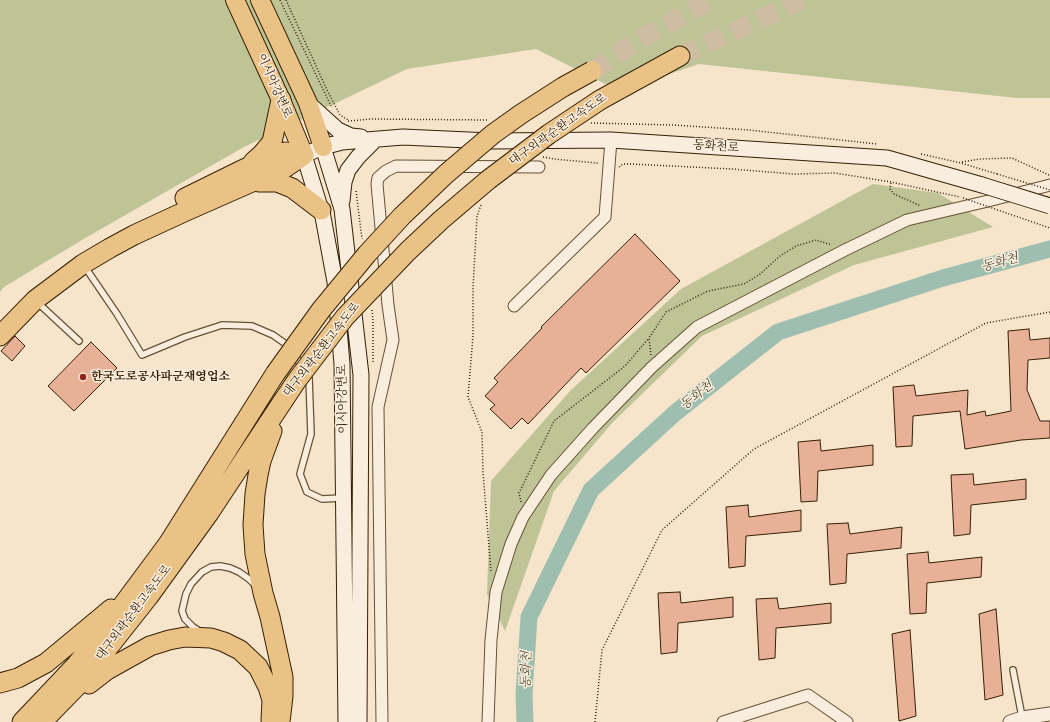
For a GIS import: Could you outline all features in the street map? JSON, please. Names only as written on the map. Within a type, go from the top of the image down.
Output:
[{"type":"highway","name":"이시아강변로","points":[[235,0],[281,100],[304,155]]},
{"type":"highway","name":"이시아강변로","points":[[260,0],[308,103],[323,147]]},
{"type":"highway","name":"대구외곽순환고속도로","points":[[42,722],[81,682],[149,596],[209,513],[282,401],[345,317],[408,251],[441,220],[488,180],[548,134],[600,100],[680,56]]},
{"type":"highway","name":"대구외곽순환고속도로","points":[[22,722],[76,665],[137,587],[168,544],[275,374],[321,310],[366,254],[435,184],[499,130],[563,87],[592,71]]},
{"type":"highway","points":[[249,175],[262,154],[272,142],[281,100]]},
{"type":"highway","points":[[0,336],[35,300],[83,264],[134,235],[249,175],[285,152],[304,155]]},
{"type":"highway","points":[[0,323],[23,300],[64,265],[104,240],[160,210],[249,175],[284,184],[292,188],[321,210]]},
{"type":"highway","points":[[280,722],[284,696],[283,677],[270,617],[263,593],[255,547],[253,525],[255,494],[261,461],[282,401]]},
{"type":"highway","points":[[0,683],[18,678],[46,663],[137,587]]},
{"type":"highway","points":[[42,722],[107,670],[150,646],[185,637],[211,638],[224,642],[240,650],[258,667],[270,694],[272,711],[271,722]]},
{"type":"main road","points":[[308,103],[338,130],[351,136],[375,140]]},
{"type":"main road","name":"동화천로","points":[[375,140],[403,137],[490,141],[611,140],[887,158],[1050,206]]},
{"type":"main road","points":[[304,155],[323,147],[342,142],[375,140]]},
{"type":"main road","points":[[342,209],[344,182],[348,170],[358,157],[375,140]]},
{"type":"main road","name":"이시아강변로","points":[[323,147],[342,209],[361,375],[359,722]]},
{"type":"main road","name":"이시아강변로","points":[[304,155],[321,210],[335,282],[342,364],[346,722]]},
{"type":"street","points":[[514,306],[605,217],[611,140]]},
{"type":"street","points":[[382,722],[378,407],[393,340],[388,305],[378,199],[378,178],[386,171],[396,166],[539,167]]},
{"type":"street","points":[[488,722],[491,640],[496,592],[511,544],[523,517],[551,475],[593,428],[652,367],[697,327],[845,250],[907,220],[1050,185]]},
{"type":"street","points":[[723,722],[808,695],[847,722]]},
{"type":"street","points":[[1010,722],[1022,718],[1050,714]]},
{"type":"lane","points":[[83,264],[117,314],[142,355],[185,337],[222,325],[252,326],[273,335],[290,347],[309,378],[311,434],[300,474],[307,492],[322,499],[344,498]]},
{"type":"lane","points":[[35,300],[79,342]]},
{"type":"lane","points":[[211,638],[185,619],[182,611],[186,594],[202,572],[211,567],[220,566],[230,568],[249,579],[263,593]]},
{"type":"lane","points":[[1013,670],[1022,718]]},
{"type":"path","points":[[280,0],[333,109]]},
{"type":"path","points":[[286,0],[327,90],[340,114],[353,124]]},
{"type":"path","points":[[1050,176],[1012,158],[979,159],[961,163],[1050,190]]},
{"type":"path","points":[[618,168],[623,164],[631,164],[794,174],[835,173],[891,182],[963,198],[1050,228]]},
{"type":"path","points":[[891,182],[890,189],[894,194],[936,213]]},
{"type":"path","points":[[482,202],[477,216],[473,288],[473,336],[468,397],[482,432],[483,472],[492,581],[496,592]]},
{"type":"path","points":[[523,517],[519,493],[554,421],[625,366],[649,338],[666,312],[708,291],[744,284],[760,274],[780,256],[796,246],[816,240],[845,250]]},
{"type":"path","points":[[595,722],[602,650],[662,530],[754,449],[986,323],[1050,312]]},
{"type":"path","points":[[649,338],[652,367]]},
{"type":"green space","points":[[0,0],[1050,0],[1050,98],[1017,98],[699,64],[619,91],[536,49],[407,69],[244,147],[87,237],[4,287],[0,292]]},
{"type":"green space","points":[[873,184],[938,193],[993,227],[854,265],[702,336],[613,422],[554,491],[505,631],[487,594],[491,481],[570,391],[681,289]]},
{"type":"building","points":[[635,234],[680,281],[586,373],[581,368],[528,424],[522,418],[511,429],[490,409],[495,405],[485,396],[498,382],[494,378],[542,328],[541,327]]},
{"type":"building","points":[[1029,329],[1030,340],[1050,338],[1050,358],[1028,360],[1027,390],[1040,421],[1050,421],[1050,438],[1021,440],[965,449],[960,411],[913,416],[912,446],[896,447],[893,387],[914,385],[916,396],[968,390],[967,415],[985,411],[986,416],[1011,411],[1008,331]]},
{"type":"building","points":[[15,336],[25,346],[12,361],[1,351]]},
{"type":"building","name":"한국도로공사파군재영업소","points":[[91,342],[117,368],[74,411],[48,386]]},
{"type":"building","points":[[820,440],[821,451],[873,445],[873,465],[818,471],[817,501],[801,502],[798,442]]},
{"type":"building","points":[[973,474],[974,485],[1026,479],[1026,499],[971,505],[970,534],[954,536],[951,475]]},
{"type":"building","points":[[748,505],[749,517],[801,510],[801,531],[746,536],[745,566],[729,568],[726,507]]},
{"type":"building","points":[[848,523],[850,534],[902,527],[901,548],[847,554],[846,583],[830,585],[827,524]]},
{"type":"building","points":[[928,552],[929,563],[982,557],[981,577],[927,583],[926,613],[910,614],[907,554]]},
{"type":"building","points":[[680,592],[681,603],[733,597],[733,617],[678,623],[677,652],[661,654],[658,593]]},
{"type":"building","points":[[777,598],[779,609],[831,603],[831,623],[776,628],[775,658],[759,660],[756,599]]},
{"type":"building","points":[[996,609],[1003,695],[985,700],[979,614]]},
{"type":"building","points":[[910,630],[916,716],[899,721],[892,634]]},
{"type":"waterway","name":"동화천","points":[[525,722],[524,695],[529,617],[591,490],[675,413],[778,332],[943,278],[1050,249]]},
{"type":"tunnel","points":[[592,71],[642,38],[712,0]]},
{"type":"tunnel","points":[[680,56],[802,0]]},
{"type":"place","name":"한국도로공사파군재영업소","points":[[83,377]]}]
